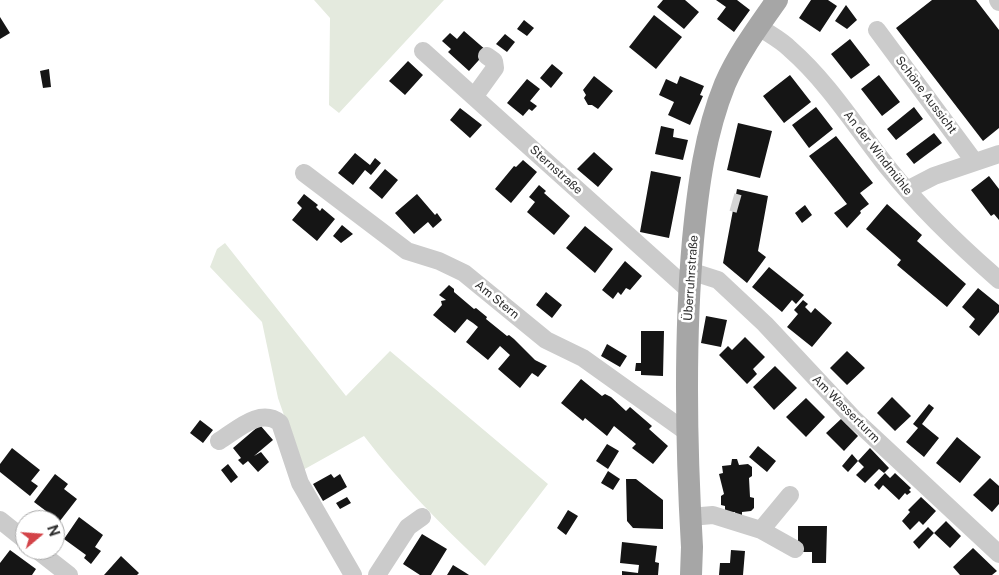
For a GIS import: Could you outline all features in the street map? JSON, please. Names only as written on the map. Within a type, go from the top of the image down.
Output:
[{"type":"main road","name":"Überruhrstraße","points":[[691,575],[688,433],[689,280],[701,172],[714,120],[728,78],[777,0]]},
{"type":"street","name":"An der Windmühle","points":[[759,27],[788,47],[814,73],[907,190],[946,232],[999,280]]},
{"type":"street","name":"Schöne Aussicht","points":[[877,30],[974,160]]},
{"type":"street","name":"Sternstraße","points":[[422,50],[474,97],[689,280]]},
{"type":"street","points":[[474,97],[495,68],[494,61],[487,56]]},
{"type":"street","points":[[907,190],[934,176],[974,160],[999,154]]},
{"type":"street","name":"Am Stern","points":[[304,173],[406,251],[439,260],[464,273],[546,340],[583,358],[688,433]]},
{"type":"street","name":"Am Wasserturm","points":[[689,280],[718,280],[765,324],[853,418],[999,554]]},
{"type":"street","points":[[219,441],[258,417],[272,417],[280,423],[300,483],[353,575]]},
{"type":"street","points":[[761,530],[790,495]]},
{"type":"street","points":[[690,517],[713,515],[761,530],[794,549]]},
{"type":"street","points":[[377,575],[408,527],[422,517]]},
{"type":"street","points":[[0,520],[15,532]]},
{"type":"street","points":[[50,560],[69,575]]},
{"type":"shaded area","points":[[314,0],[444,0],[339,113],[329,105],[330,18]]},
{"type":"shaded area","points":[[225,243],[346,396],[390,351],[548,484],[485,566],[422,503],[364,436],[303,470],[278,398],[262,322],[210,267],[217,249]]},
{"type":"building","points":[[663,0],[685,0],[699,12],[684,29],[657,7]]},
{"type":"building","points":[[716,0],[737,0],[750,10],[734,32],[717,19],[726,7]]},
{"type":"building","points":[[811,0],[828,0],[837,6],[820,32],[799,18]]},
{"type":"building","points":[[932,0],[976,0],[999,30],[999,128],[983,141],[896,28]]},
{"type":"building","points":[[846,5],[857,20],[847,29],[835,21]]},
{"type":"building","points":[[654,15],[682,37],[656,69],[629,47]]},
{"type":"building","points":[[0,17],[10,33],[0,39]]},
{"type":"building","points":[[524,20],[534,28],[527,36],[517,29]]},
{"type":"building","points":[[464,31],[487,51],[469,71],[448,52],[451,49],[442,41],[450,33],[457,39]]},
{"type":"building","points":[[505,34],[515,42],[507,52],[496,44]]},
{"type":"building","points":[[850,39],[870,65],[851,79],[831,54]]},
{"type":"building","points":[[408,61],[423,75],[405,95],[389,81]]},
{"type":"building","points":[[552,64],[563,73],[551,88],[540,78]]},
{"type":"building","points":[[49,69],[51,87],[43,88],[40,71]]},
{"type":"building","points":[[790,75],[811,102],[784,123],[763,96]]},
{"type":"building","points":[[879,75],[900,102],[882,116],[861,89]]},
{"type":"building","points":[[594,76],[613,91],[598,109],[588,105],[584,98],[586,95],[583,90]]},
{"type":"building","points":[[680,76],[704,86],[700,95],[703,96],[690,125],[668,115],[674,102],[659,95],[666,79],[677,84]]},
{"type":"building","points":[[527,79],[540,89],[530,101],[537,106],[532,111],[529,109],[523,116],[507,103]]},
{"type":"building","points":[[816,107],[833,129],[809,148],[792,125]]},
{"type":"building","points":[[914,107],[923,119],[896,140],[887,129]]},
{"type":"building","points":[[460,108],[482,125],[470,138],[450,120]]},
{"type":"building","points":[[738,123],[772,131],[760,178],[727,170]]},
{"type":"building","points":[[661,126],[674,129],[673,137],[688,140],[683,160],[655,154]]},
{"type":"building","points":[[934,133],[942,143],[914,164],[906,154]]},
{"type":"building","points":[[836,136],[873,183],[860,193],[869,204],[860,211],[861,213],[847,228],[834,213],[847,204],[809,156]]},
{"type":"building","points":[[594,152],[613,169],[598,187],[577,169]]},
{"type":"building","points":[[355,153],[370,165],[375,158],[381,163],[371,175],[365,170],[353,185],[338,173]]},
{"type":"building","points":[[523,160],[537,172],[511,203],[495,189],[514,166],[516,167]]},
{"type":"building","points":[[385,169],[398,180],[382,199],[369,188]]},
{"type":"building","points":[[651,171],[681,177],[669,238],[640,232]]},
{"type":"building","points":[[989,176],[999,189],[999,220],[994,214],[991,216],[971,190]]},
{"type":"building","points":[[539,185],[546,191],[544,193],[570,216],[554,235],[527,212],[535,202],[529,197]]},
{"type":"building","points":[[737,189],[768,196],[758,251],[766,257],[747,283],[723,263]]},
{"type":"building","points":[[304,194],[318,205],[316,207],[320,211],[322,208],[335,219],[317,241],[292,220],[302,208],[297,203]]},
{"type":"building","points":[[417,194],[435,215],[437,213],[442,220],[433,228],[428,222],[414,234],[395,213]]},
{"type":"building","points":[[887,204],[922,235],[917,241],[966,284],[947,307],[897,265],[901,260],[866,229]]},
{"type":"building","points":[[805,205],[812,215],[802,223],[795,213]]},
{"type":"building","points":[[342,225],[353,234],[341,243],[333,236]]},
{"type":"building","points":[[585,226],[613,249],[595,273],[566,248]]},
{"type":"building","points":[[625,261],[642,276],[630,290],[626,288],[621,295],[618,292],[613,299],[602,290]]},
{"type":"building","points":[[769,267],[804,295],[796,304],[792,300],[782,312],[752,287]]},
{"type":"building","points":[[449,285],[454,289],[454,292],[474,309],[476,308],[487,317],[486,319],[507,336],[509,335],[514,339],[535,360],[547,366],[538,377],[532,373],[520,388],[498,369],[510,355],[500,346],[488,360],[466,342],[478,327],[467,319],[455,333],[433,315],[442,305],[441,301],[446,300],[439,295]]},
{"type":"building","points":[[978,288],[999,305],[999,312],[979,336],[969,327],[975,319],[962,307]]},
{"type":"building","points":[[546,292],[562,305],[552,318],[536,305]]},
{"type":"building","points":[[803,300],[808,304],[805,307],[811,313],[815,308],[832,323],[812,347],[787,327],[798,314],[794,310]]},
{"type":"building","points":[[706,316],[727,320],[721,347],[701,343]]},
{"type":"building","points":[[641,331],[664,331],[663,376],[641,375],[641,371],[635,371],[636,363],[641,363]]},
{"type":"building","points":[[745,337],[765,357],[753,369],[757,374],[747,384],[719,355],[728,346],[732,350]]},
{"type":"building","points":[[607,344],[627,356],[620,367],[601,356]]},
{"type":"building","points":[[847,351],[865,368],[847,385],[830,368]]},
{"type":"building","points":[[775,366],[797,388],[774,410],[753,387]]},
{"type":"building","points":[[581,379],[602,396],[605,394],[611,397],[626,411],[630,407],[652,426],[649,429],[668,446],[653,464],[632,448],[636,444],[614,426],[607,436],[585,418],[583,421],[561,403]]},
{"type":"building","points":[[892,397],[911,416],[895,431],[877,413]]},
{"type":"building","points":[[806,398],[825,417],[806,437],[786,417]]},
{"type":"building","points":[[929,404],[934,408],[922,424],[939,438],[924,457],[906,442],[918,428],[913,424]]},
{"type":"building","points":[[841,419],[858,436],[844,451],[826,433]]},
{"type":"building","points":[[200,420],[213,430],[203,443],[190,433]]},
{"type":"building","points":[[260,425],[273,440],[254,456],[261,452],[269,462],[258,472],[248,461],[243,465],[238,460],[241,458],[233,448]]},
{"type":"building","points":[[957,437],[981,457],[960,483],[936,463]]},
{"type":"building","points":[[607,444],[619,451],[608,469],[596,461]]},
{"type":"building","points":[[758,446],[776,461],[767,472],[749,457]]},
{"type":"building","points":[[12,448],[40,470],[31,481],[38,486],[30,496],[0,472],[0,464]]},
{"type":"building","points":[[870,448],[889,468],[884,473],[879,469],[865,483],[856,475],[864,467],[858,461]]},
{"type":"building","points":[[852,454],[858,461],[848,472],[842,466]]},
{"type":"building","points":[[732,459],[737,459],[739,465],[748,464],[752,467],[752,476],[749,478],[750,497],[754,498],[754,508],[751,511],[742,512],[742,517],[735,517],[735,512],[725,513],[725,506],[721,505],[721,496],[724,494],[719,474],[723,473],[722,466],[731,465]]},
{"type":"building","points":[[228,464],[238,477],[231,483],[221,470]]},
{"type":"building","points":[[608,471],[620,479],[613,490],[601,483]]},
{"type":"building","points":[[885,473],[890,478],[895,473],[911,488],[909,490],[911,492],[907,495],[905,493],[899,500],[883,485],[879,490],[874,485]]},
{"type":"building","points":[[55,474],[68,484],[64,489],[77,499],[65,514],[65,510],[45,510],[34,502]]},
{"type":"building","points":[[331,474],[334,478],[340,474],[347,487],[323,501],[313,484]]},
{"type":"building","points":[[990,478],[999,486],[999,504],[992,512],[973,495]]},
{"type":"building","points":[[626,479],[636,479],[663,500],[663,529],[633,528],[627,521]]},
{"type":"building","points":[[347,497],[351,503],[340,509],[336,503]]},
{"type":"building","points":[[921,497],[936,511],[923,525],[919,521],[910,530],[902,521],[910,512],[908,510]]},
{"type":"building","points":[[568,510],[578,516],[566,535],[557,528]]},
{"type":"building","points":[[79,517],[103,535],[95,547],[101,551],[91,564],[84,558],[86,555],[65,540]]},
{"type":"building","points":[[946,521],[961,536],[950,548],[934,533]]},
{"type":"building","points":[[798,526],[827,526],[826,563],[812,563],[812,552],[798,552]]},
{"type":"building","points":[[928,527],[934,533],[919,549],[913,542]]},
{"type":"building","points":[[422,534],[447,549],[431,575],[420,575],[403,564]]},
{"type":"building","points":[[622,542],[657,546],[655,562],[659,563],[658,575],[622,575],[622,571],[638,573],[639,565],[620,563]]},
{"type":"building","points":[[973,548],[997,571],[992,575],[960,575],[953,567]]},
{"type":"building","points":[[10,550],[15,554],[15,560],[24,560],[36,569],[32,575],[0,575],[0,563]]},
{"type":"building","points":[[731,550],[745,551],[743,575],[719,575],[720,563],[730,563]]},
{"type":"building","points":[[121,556],[139,573],[137,575],[104,575]]},
{"type":"building","points":[[453,565],[466,573],[469,575],[447,575]]},
{"type":"tunnel","points":[[732,202],[739,204]]}]
